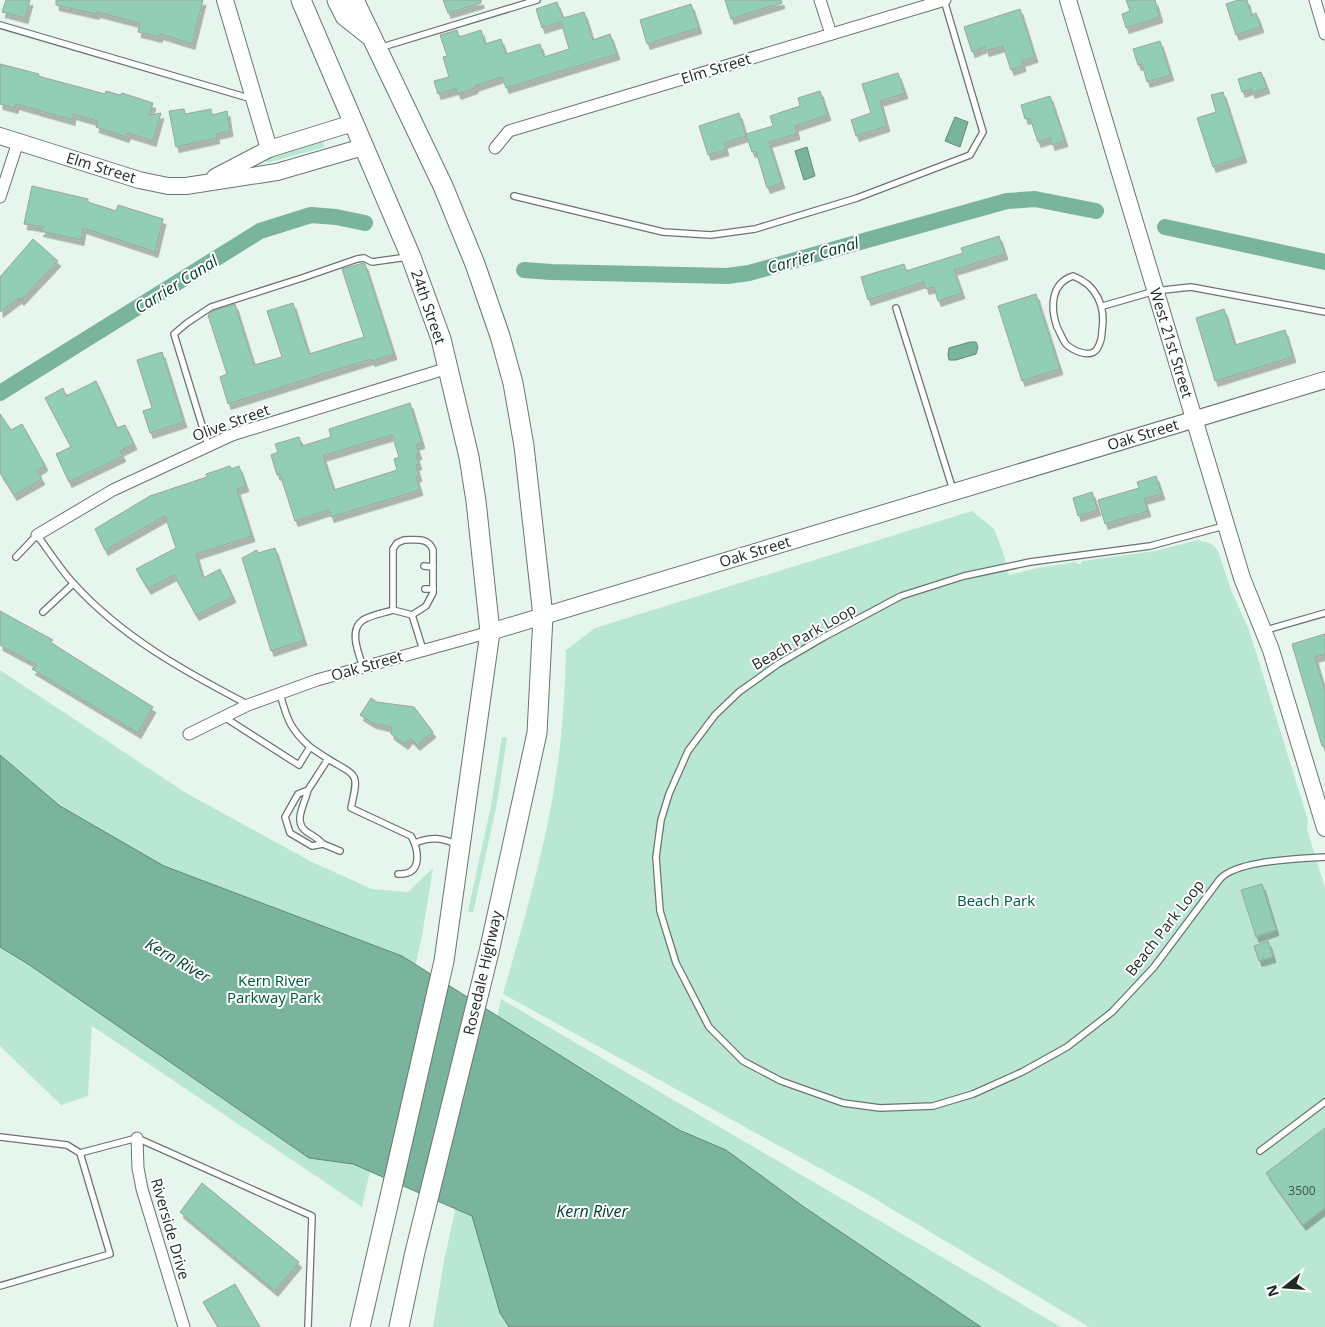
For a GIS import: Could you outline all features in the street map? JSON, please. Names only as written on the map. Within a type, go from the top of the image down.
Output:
[{"type":"main road","name":"24th Street","points":[[301,0],[411,257],[431,309],[448,368],[467,448],[476,501],[490,632]]},
{"type":"main road","points":[[337,0],[345,16],[375,42]]},
{"type":"main road","points":[[354,0],[443,186],[478,273],[506,358],[524,446],[543,616]]},
{"type":"main road","name":"Rosedale Highway","points":[[399,1327],[415,1252],[489,952],[537,733],[543,616]]},
{"type":"main road","points":[[360,1327],[444,960],[490,632]]},
{"type":"street","points":[[225,0],[269,149]]},
{"type":"street","points":[[820,0],[831,34]]},
{"type":"street","name":"Elm Street","points":[[495,148],[509,130],[944,0]]},
{"type":"street","name":"West 21st Street","points":[[1068,0],[1242,578],[1271,650],[1317,792],[1325,828]]},
{"type":"street","points":[[1315,0],[1325,34]]},
{"type":"street","name":"Elm Street","points":[[204,183],[269,149],[353,123]]},
{"type":"street","name":"Elm Street","points":[[0,136],[139,180],[168,186],[186,186],[278,172],[363,147]]},
{"type":"street","points":[[0,197],[18,142]]},
{"type":"street","name":"Olive Street","points":[[37,535],[113,490],[232,435],[448,368]]},
{"type":"street","name":"Oak Street","points":[[189,734],[248,705],[317,680],[490,632],[1325,380]]},
{"type":"street","name":"Riverside Drive","points":[[137,1138],[138,1168],[142,1189],[184,1327]]},
{"type":"lane","points":[[375,42],[537,0]]},
{"type":"lane","points":[[514,196],[663,232],[711,235],[755,229],[857,198],[970,155],[983,132],[944,0]]},
{"type":"lane","points":[[0,25],[254,100]]},
{"type":"lane","points":[[208,445],[174,334],[211,307],[357,259],[364,258],[372,262],[411,257]]},
{"type":"lane","points":[[1073,276],[1081,279],[1092,288],[1103,306],[1102,338],[1097,349],[1094,352],[1084,354],[1066,344],[1055,321],[1053,306],[1055,292],[1059,284],[1065,278],[1073,276]]},
{"type":"lane","points":[[1103,306],[1155,291],[1191,287],[1325,312]]},
{"type":"lane","points":[[896,308],[953,492]]},
{"type":"lane","name":"Beach Park Loop","points":[[1226,526],[1150,546],[1030,562],[964,576],[901,596],[778,664],[739,692],[715,715],[688,751],[669,794],[661,820],[656,857],[660,911],[676,963],[709,1027],[743,1061],[781,1081],[842,1103],[880,1108],[933,1106],[973,1094],[1022,1072],[1067,1047],[1104,1018],[1154,967],[1220,878],[1229,870],[1251,865],[1325,856]]},
{"type":"lane","points":[[16,557],[37,535],[74,584],[124,631],[161,657],[248,705]]},
{"type":"lane","points":[[362,668],[355,639],[357,627],[362,620],[393,610],[412,615],[426,606],[434,593],[433,550],[431,544],[425,540],[404,540],[397,543],[393,549],[393,610]]},
{"type":"lane","points":[[393,565],[401,566]]},
{"type":"lane","points":[[424,566],[433,566]]},
{"type":"lane","points":[[42,612],[74,584]]},
{"type":"lane","points":[[393,588],[400,589]]},
{"type":"lane","points":[[425,589],[433,589]]},
{"type":"lane","points":[[1264,631],[1325,613]]},
{"type":"lane","points":[[412,615],[423,650]]},
{"type":"lane","points":[[280,694],[286,718],[295,734],[310,747],[353,774],[357,783],[352,808],[411,836],[415,843],[418,857],[416,864],[412,871],[398,874]]},
{"type":"lane","points":[[224,717],[299,765],[310,747]]},
{"type":"lane","points":[[328,759],[308,790],[299,818],[301,826],[306,832],[317,837],[323,844],[340,851]]},
{"type":"lane","points":[[308,790],[298,794],[291,805],[285,817],[286,825],[290,833],[298,839],[312,846],[323,844]]},
{"type":"lane","points":[[415,843],[432,838],[442,839],[460,846]]},
{"type":"lane","points":[[1260,1151],[1325,1102]]},
{"type":"lane","points":[[0,1137],[67,1145],[80,1153],[110,1254],[0,1286]]},
{"type":"lane","points":[[80,1153],[137,1138],[312,1216],[308,1327]]},
{"type":"green space","points":[[322,140],[325,147],[267,163],[266,158]]},
{"type":"green space","name":"Beach Park","points":[[972,511],[994,529],[1009,575],[1042,567],[1076,562],[1081,564],[1082,561],[1155,551],[1198,540],[1210,543],[1218,551],[1231,590],[1249,630],[1308,820],[1307,829],[1325,888],[1325,1327],[1089,1327],[865,1193],[503,994],[534,882],[553,797],[562,724],[566,650],[595,628]]},
{"type":"green space","name":"Kern River Parkway Park","points":[[0,670],[186,793],[312,862],[372,889],[408,892],[433,868],[422,936],[362,1207],[92,1026],[88,1096],[62,1106],[0,1046]]},
{"type":"green space","points":[[502,737],[507,738],[497,803],[473,913],[468,911],[491,806]]},
{"type":"green space","points":[[501,999],[1061,1327],[433,1327],[444,1261]]},
{"type":"water","points":[[955,117],[968,122],[960,147],[945,141]]},
{"type":"water","points":[[807,147],[815,176],[804,180],[795,151]]},
{"type":"water","points":[[976,342],[978,347],[976,354],[956,360],[949,360],[949,348]]},
{"type":"water","name":"Kern River","points":[[0,755],[60,806],[164,866],[402,956],[679,1130],[726,1150],[804,1207],[981,1327],[509,1327],[500,1313],[472,1216],[353,1164],[309,1158],[28,964],[0,947]]},
{"type":"building","points":[[6,0],[30,0],[25,18],[2,12]]},
{"type":"building","points":[[56,0],[203,0],[192,44],[160,34],[159,37],[138,32],[140,23],[97,12],[96,14],[56,5]]},
{"type":"building","points":[[443,0],[481,0],[481,3],[448,13]]},
{"type":"building","points":[[725,0],[781,0],[782,3],[731,19]]},
{"type":"building","points":[[1126,0],[1155,0],[1160,17],[1126,28],[1122,14],[1130,11]]},
{"type":"building","points":[[1238,0],[1247,0],[1251,15],[1256,13],[1261,27],[1236,35],[1226,4]]},
{"type":"building","points":[[557,2],[563,18],[584,12],[593,40],[610,34],[617,54],[506,88],[502,77],[458,94],[456,89],[438,94],[434,81],[449,77],[443,57],[447,56],[440,35],[457,30],[459,37],[481,30],[485,44],[501,39],[506,54],[540,44],[544,57],[569,49],[561,22],[542,28],[536,9]]},
{"type":"building","points":[[691,4],[699,28],[647,44],[640,20]]},
{"type":"building","points":[[1020,9],[1035,57],[1022,61],[1023,66],[1011,70],[1003,46],[986,51],[985,47],[972,52],[964,27]]},
{"type":"building","points":[[1160,41],[1171,75],[1147,82],[1142,64],[1138,65],[1133,49]]},
{"type":"building","points":[[0,64],[105,94],[106,91],[120,95],[122,93],[153,103],[149,115],[161,113],[153,141],[128,133],[126,137],[96,127],[97,121],[73,114],[72,120],[16,104],[15,108],[0,104]]},
{"type":"building","points":[[1261,72],[1267,88],[1252,93],[1251,89],[1242,92],[1238,79]]},
{"type":"building","points":[[898,73],[905,93],[880,101],[887,126],[856,136],[851,120],[871,113],[862,84]]},
{"type":"building","points":[[820,91],[828,115],[795,126],[797,134],[769,142],[782,183],[767,188],[756,151],[752,152],[746,134],[773,126],[770,116],[800,106],[798,98]]},
{"type":"building","points":[[1223,92],[1244,157],[1213,167],[1197,118],[1216,112],[1211,95]]},
{"type":"building","points":[[1050,96],[1065,141],[1052,145],[1050,138],[1038,142],[1030,118],[1025,119],[1021,105]]},
{"type":"building","points":[[184,109],[185,114],[211,109],[212,115],[227,111],[230,131],[216,134],[217,138],[176,147],[169,111]]},
{"type":"building","points":[[739,113],[746,136],[724,143],[726,150],[708,155],[699,126]]},
{"type":"building","points":[[32,186],[88,199],[88,202],[116,211],[118,205],[163,219],[155,252],[83,228],[81,240],[40,231],[44,227],[24,224]]},
{"type":"building","points":[[999,236],[1005,254],[954,270],[962,293],[938,301],[934,287],[926,289],[924,282],[868,300],[861,277],[904,264],[906,271],[963,253],[961,248]]},
{"type":"building","points":[[33,239],[58,261],[21,300],[19,298],[0,312],[0,277]]},
{"type":"building","points":[[365,264],[394,354],[372,361],[371,359],[228,404],[220,377],[227,374],[208,315],[213,311],[235,304],[254,365],[282,357],[267,311],[293,303],[309,354],[364,337],[342,269]]},
{"type":"building","points":[[1036,294],[1060,369],[1022,381],[998,306]]},
{"type":"building","points":[[1224,309],[1235,345],[1285,330],[1293,357],[1215,381],[1196,318]]},
{"type":"building","points":[[162,352],[184,422],[150,433],[143,411],[152,408],[137,360]]},
{"type":"building","points":[[96,381],[117,428],[125,425],[134,444],[120,451],[123,456],[69,482],[56,454],[71,447],[45,398],[63,388],[66,396]]},
{"type":"building","points":[[410,403],[422,443],[416,445],[419,454],[416,455],[419,464],[416,465],[419,476],[416,477],[420,490],[331,517],[329,510],[295,521],[280,474],[277,475],[271,455],[278,452],[275,444],[299,437],[302,446],[331,437],[329,429]],"holes":[[[392,435],[399,457],[394,459],[397,470],[334,490],[323,456]]]},
{"type":"building","points":[[0,414],[11,430],[22,424],[45,465],[37,471],[42,479],[14,495],[0,473]]},
{"type":"building","points":[[230,466],[231,469],[239,466],[246,486],[237,489],[252,536],[196,554],[203,578],[220,569],[233,597],[196,615],[174,575],[148,589],[136,569],[176,548],[165,516],[105,550],[95,529],[150,496],[207,477],[206,474]]},
{"type":"building","points":[[1156,476],[1162,494],[1144,499],[1148,511],[1105,524],[1098,500],[1139,488],[1137,482]]},
{"type":"building","points":[[1092,492],[1098,510],[1078,516],[1073,498]]},
{"type":"building","points":[[275,548],[304,640],[271,651],[242,558],[257,550],[258,553]]},
{"type":"building","points":[[0,611],[53,640],[50,642],[153,707],[138,733],[32,669],[37,665],[0,645]]},
{"type":"building","points":[[1325,634],[1325,654],[1315,657],[1325,691],[1325,746],[1322,746],[1292,644]]},
{"type":"building","points":[[371,698],[377,702],[414,707],[433,732],[417,745],[410,738],[405,744],[391,734],[391,727],[373,723],[360,715]]},
{"type":"building","points":[[1262,884],[1276,930],[1256,937],[1241,890]]},
{"type":"building","points":[[1268,941],[1273,957],[1259,961],[1254,946]]},
{"type":"building","points":[[1325,1128],[1325,1208],[1303,1225],[1266,1173]]},
{"type":"building","points":[[202,1183],[299,1262],[275,1291],[180,1212]]},
{"type":"building","points":[[235,1284],[260,1327],[218,1327],[203,1302]]},
{"type":"waterway","name":"Carrier Canal","points":[[524,270],[727,276],[749,273],[1007,201],[1035,199],[1096,211]]},
{"type":"waterway","name":"Carrier Canal","points":[[0,393],[260,231],[311,215],[336,217],[365,223]]},
{"type":"waterway","points":[[1165,227],[1325,262]]}]
